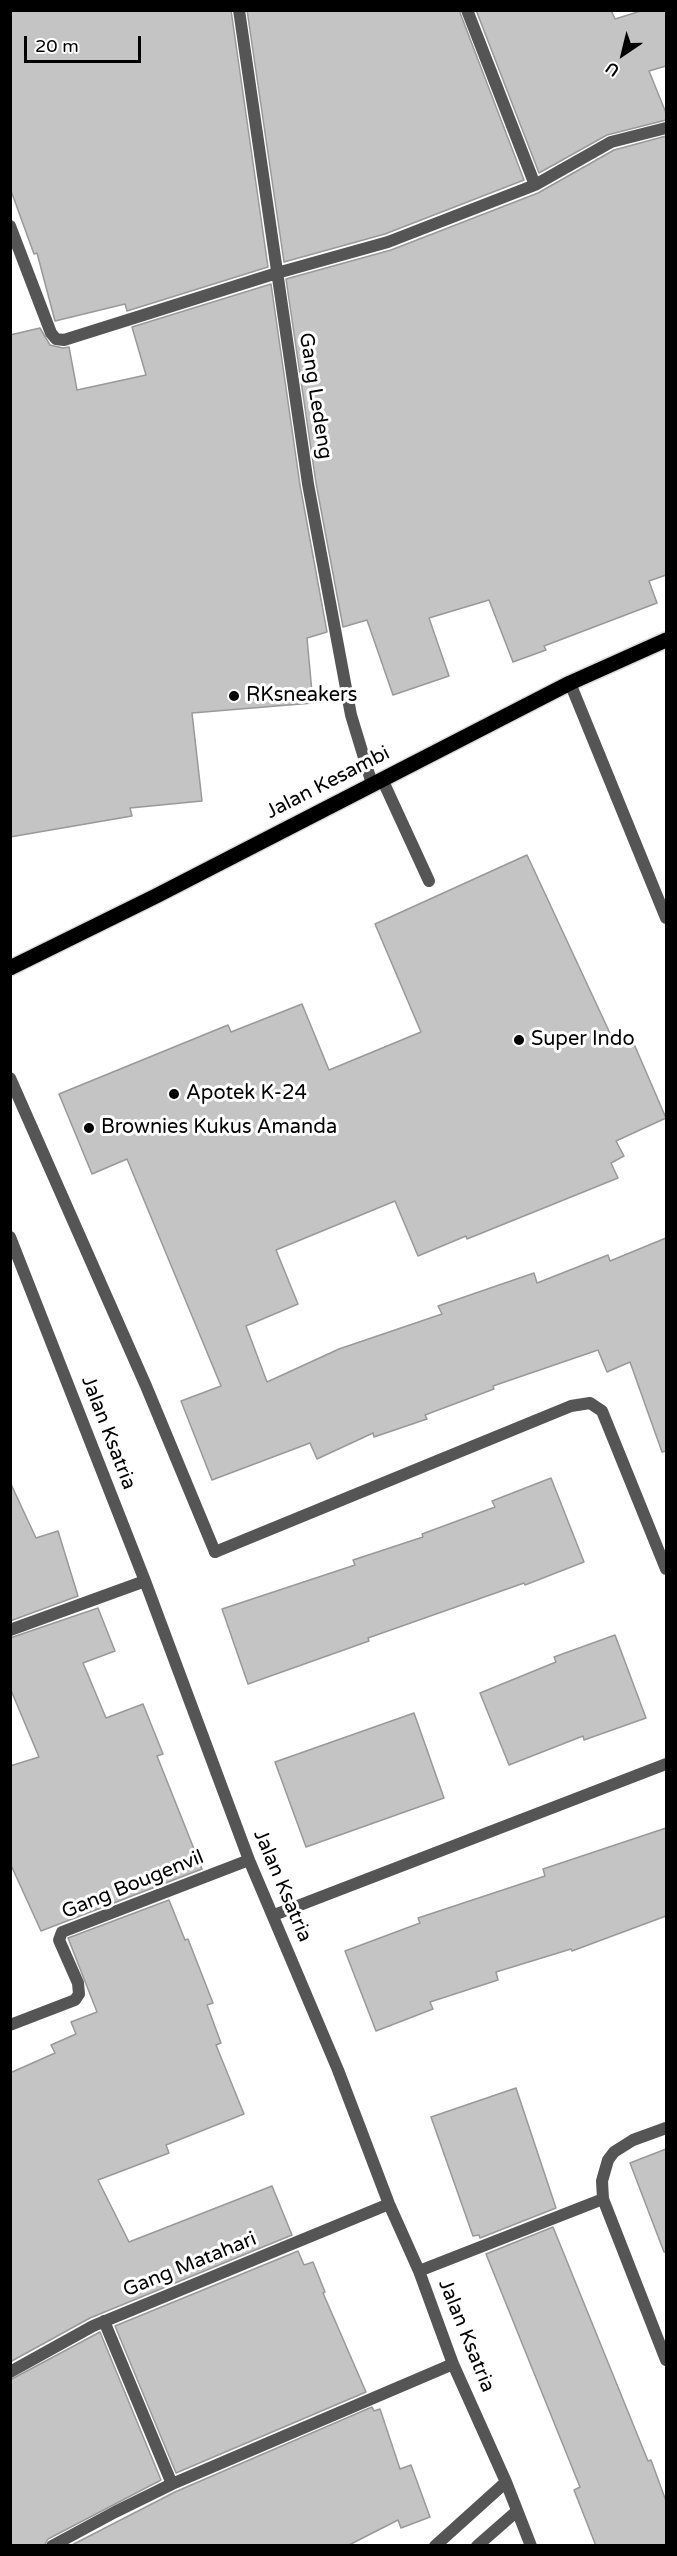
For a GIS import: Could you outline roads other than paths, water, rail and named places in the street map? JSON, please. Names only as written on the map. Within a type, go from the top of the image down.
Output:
[{"type":"main road","name":"Jalan Kesambi","points":[[10,968],[156,896],[570,683],[666,640]]},
{"type":"street","name":"Gang Ledeng","points":[[239,10],[308,484],[351,715],[377,781],[429,881]]},
{"type":"street","points":[[467,10],[535,185]]},
{"type":"street","points":[[10,226],[51,333],[54,338],[60,340],[277,273],[388,242],[535,185],[611,142],[666,128]]},
{"type":"street","points":[[570,683],[666,918]]},
{"type":"street","points":[[10,1078],[146,1386],[215,1552],[571,1407],[590,1403],[602,1411],[666,1569]]},
{"type":"street","name":"Jalan Ksatria","points":[[10,1237],[144,1581],[249,1860],[338,2070],[389,2204],[419,2271],[453,2364],[506,2482],[531,2546]]},
{"type":"street","points":[[10,1630],[144,1581]]},
{"type":"street","points":[[274,1915],[666,1764]]},
{"type":"street","name":"Gang Bougenvil","points":[[10,2025],[75,2000],[79,1994],[78,1983],[59,1940],[62,1932],[249,1860]]},
{"type":"street","points":[[666,2128],[633,2140],[614,2152],[604,2170],[602,2181],[603,2199],[666,2360]]},
{"type":"street","points":[[419,2271],[603,2199]]},
{"type":"street","name":"Gang Matahari","points":[[10,2372],[39,2354],[104,2322],[389,2204]]},
{"type":"street","points":[[104,2322],[172,2484]]},
{"type":"street","points":[[52,2546],[172,2484],[453,2364]]},
{"type":"street","points":[[435,2546],[506,2482]]},
{"type":"street","points":[[477,2546],[517,2511]]},
{"type":"place","name":"RKsneakers","points":[[234,696]]},
{"type":"place","name":"Super Indo","points":[[519,1040]]},
{"type":"place","name":"Apotek K-24","points":[[174,1094]]},
{"type":"place","name":"Brownies Kukus Amanda","points":[[89,1128]]}]
